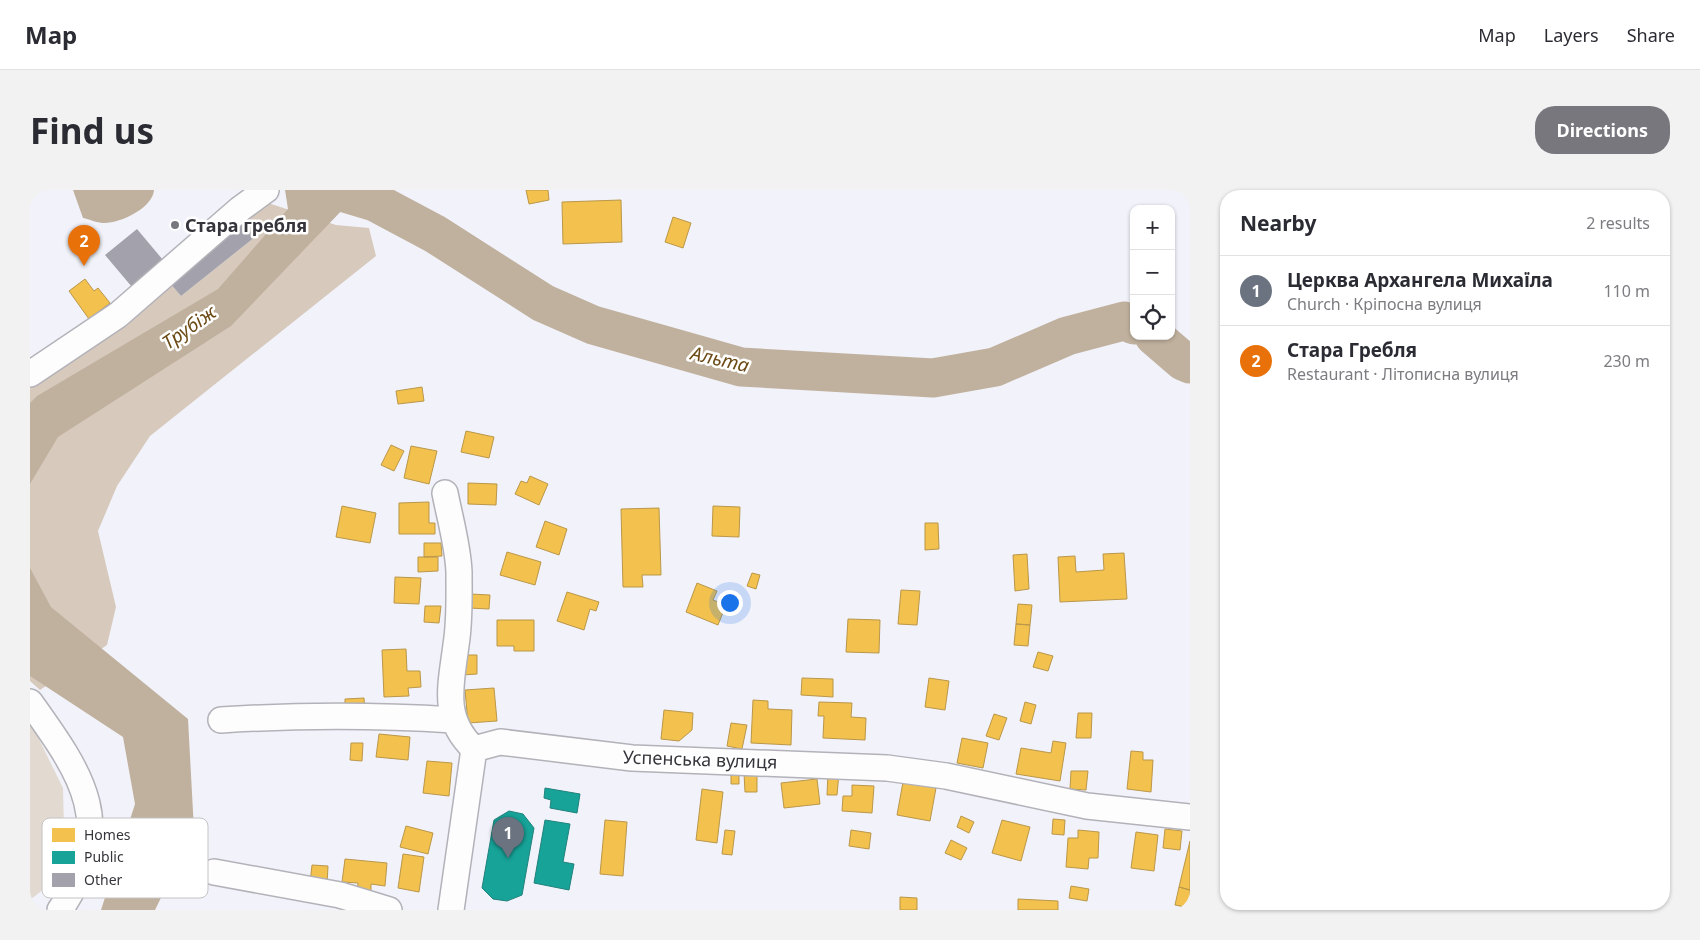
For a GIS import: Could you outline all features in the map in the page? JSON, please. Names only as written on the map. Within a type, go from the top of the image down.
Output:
[{"type":"street","points":[[30,374],[118,315],[240,209],[266,190]]},
{"type":"street","points":[[445,493],[459,570],[458,626],[450,679],[454,720],[462,738],[474,749],[451,910]]},
{"type":"street","points":[[30,702],[69,761],[84,792],[90,818]]},
{"type":"street","points":[[221,720],[335,715],[454,720]]},
{"type":"street","name":"Успенська вулиця","points":[[474,749],[500,742],[632,758],[887,768],[946,776],[1087,806],[1190,817]]},
{"type":"street","points":[[214,872],[340,896],[389,910]]},
{"type":"street","points":[[60,910],[68,898]]},
{"type":"shaded area","points":[[265,202],[336,225],[369,228],[376,256],[150,436],[117,486],[98,531],[116,607],[107,645],[40,690],[30,681],[30,382],[169,282],[181,296],[255,237],[243,222]]},
{"type":"shaded area","points":[[30,721],[63,788],[64,818],[42,818],[42,890],[30,900]]},
{"type":"water","points":[[73,190],[154,190],[152,197],[142,209],[118,221],[103,223],[83,218]]},
{"type":"water","name":"Трубіж","points":[[285,190],[369,190],[374,196],[366,205],[347,205],[231,326],[58,437],[30,484],[30,403],[37,396],[218,289],[288,209]]},
{"type":"water","points":[[30,568],[51,607],[188,719],[193,818],[131,818],[135,804],[123,737],[30,676]]},
{"type":"water","points":[[105,898],[161,898],[155,910],[101,910]]},
{"type":"building: Homes","points":[[526,190],[548,190],[549,200],[529,204]]},
{"type":"building: Homes","points":[[621,200],[622,242],[563,244],[562,202]]},
{"type":"building: Homes","points":[[673,217],[691,223],[683,248],[665,242]]},
{"type":"building: Homes","points":[[85,279],[94,291],[98,288],[110,303],[89,319],[69,291]]},
{"type":"building: Homes","points":[[422,387],[424,401],[398,404],[396,391]]},
{"type":"building: Homes","points":[[466,431],[494,437],[489,458],[461,452]]},
{"type":"building: Homes","points":[[391,445],[404,451],[394,471],[381,465]]},
{"type":"building: Homes","points":[[411,446],[437,451],[429,484],[404,478]]},
{"type":"building: Homes","points":[[530,476],[548,484],[539,505],[515,494],[521,481],[527,483]]},
{"type":"building: Homes","points":[[468,483],[497,484],[496,505],[468,504]]},
{"type":"building: Homes","points":[[429,502],[429,523],[435,523],[435,534],[399,534],[399,503]]},
{"type":"building: Homes","points":[[342,506],[376,513],[370,543],[336,537]]},
{"type":"building: Homes","points":[[713,506],[740,507],[739,537],[712,536]]},
{"type":"building: Homes","points":[[659,508],[661,575],[642,575],[643,587],[623,587],[621,509]]},
{"type":"building: Homes","points":[[545,521],[567,529],[559,555],[536,547]]},
{"type":"building: Homes","points":[[925,523],[938,523],[939,549],[925,550]]},
{"type":"building: Homes","points":[[424,543],[441,543],[442,556],[424,557]]},
{"type":"building: Homes","points":[[507,552],[541,562],[535,585],[500,575]]},
{"type":"building: Homes","points":[[1124,553],[1127,599],[1060,602],[1058,557],[1075,556],[1076,572],[1104,570],[1103,554]]},
{"type":"building: Homes","points":[[1027,554],[1029,589],[1015,591],[1013,555]]},
{"type":"building: Homes","points":[[418,557],[438,557],[438,571],[418,572]]},
{"type":"building: Homes","points":[[752,573],[760,575],[756,589],[747,586]]},
{"type":"building: Homes","points":[[395,577],[421,578],[419,604],[394,603]]},
{"type":"building: Homes","points":[[697,583],[717,591],[713,600],[726,605],[718,625],[686,612]]},
{"type":"building: Homes","points":[[901,590],[920,591],[917,625],[898,624]]},
{"type":"building: Homes","points":[[567,592],[599,602],[596,611],[590,609],[584,630],[557,621]]},
{"type":"building: Homes","points":[[470,594],[490,595],[489,609],[469,608]]},
{"type":"building: Homes","points":[[1018,604],[1032,605],[1030,625],[1016,624]]},
{"type":"building: Homes","points":[[425,606],[441,606],[439,623],[424,622]]},
{"type":"building: Homes","points":[[848,619],[880,620],[879,653],[846,652]]},
{"type":"building: Homes","points":[[497,620],[534,620],[534,651],[514,651],[514,646],[497,646]]},
{"type":"building: Homes","points":[[1016,624],[1030,625],[1028,646],[1014,645]]},
{"type":"building: Homes","points":[[406,649],[407,671],[420,671],[421,687],[408,688],[409,696],[384,697],[382,650]]},
{"type":"building: Homes","points":[[1038,652],[1053,656],[1048,671],[1033,667]]},
{"type":"building: Homes","points":[[462,655],[477,655],[477,674],[462,675]]},
{"type":"building: Homes","points":[[802,678],[833,679],[833,697],[801,695]]},
{"type":"building: Homes","points":[[929,678],[949,681],[945,710],[925,707]]},
{"type":"building: Homes","points":[[494,688],[497,721],[468,723],[465,690]]},
{"type":"building: Homes","points":[[364,698],[365,711],[345,712],[345,699]]},
{"type":"building: Homes","points":[[753,700],[768,701],[768,709],[792,710],[791,745],[751,743]]},
{"type":"building: Homes","points":[[819,702],[852,703],[851,717],[866,718],[865,740],[823,738],[824,716],[818,716]]},
{"type":"building: Homes","points":[[1025,702],[1036,705],[1031,724],[1020,721]]},
{"type":"building: Homes","points":[[664,710],[693,713],[692,730],[679,741],[661,739]]},
{"type":"building: Homes","points":[[1078,713],[1092,713],[1091,738],[1076,738]]},
{"type":"building: Homes","points":[[994,714],[1007,718],[999,740],[986,736]]},
{"type":"building: Homes","points":[[731,723],[747,725],[742,749],[727,746]]},
{"type":"building: Homes","points":[[379,734],[410,737],[408,760],[376,757]]},
{"type":"building: Homes","points":[[962,738],[988,743],[983,768],[957,763]]},
{"type":"building: Homes","points":[[1053,741],[1066,743],[1060,781],[1016,774],[1021,748],[1051,753]]},
{"type":"building: Homes","points":[[351,743],[363,743],[362,761],[350,760]]},
{"type":"building: Homes","points":[[1131,751],[1143,752],[1143,760],[1153,760],[1151,792],[1127,789]]},
{"type":"building: Homes","points":[[427,761],[452,763],[449,796],[423,793]]},
{"type":"building: Homes","points":[[1071,771],[1088,771],[1086,790],[1070,789]]},
{"type":"building: Homes","points":[[739,772],[739,784],[731,784],[731,773]]},
{"type":"building: Homes","points":[[744,773],[757,773],[757,792],[745,792]]},
{"type":"building: Homes","points":[[828,773],[839,773],[837,795],[827,795]]},
{"type":"building: Homes","points":[[817,779],[820,804],[784,808],[781,783]]},
{"type":"building: Homes","points":[[903,782],[936,788],[930,821],[897,815]]},
{"type":"building: Homes","points":[[852,785],[874,786],[872,813],[842,811],[843,796],[852,796]]},
{"type":"building: Homes","points":[[702,789],[723,792],[717,843],[696,840]]},
{"type":"building: Homes","points":[[961,816],[974,822],[969,833],[957,827]]},
{"type":"building: Homes","points":[[1053,819],[1065,820],[1064,835],[1052,834]]},
{"type":"building: Homes","points":[[605,820],[627,822],[623,876],[600,874]]},
{"type":"building: Homes","points":[[1002,820],[1030,827],[1021,861],[992,853]]},
{"type":"building: Homes","points":[[406,826],[433,833],[428,854],[400,847]]},
{"type":"building: Homes","points":[[1165,829],[1182,831],[1180,850],[1163,848]]},
{"type":"building: Homes","points":[[725,830],[735,831],[732,855],[722,854]]},
{"type":"building: Homes","points":[[851,830],[871,833],[869,849],[849,846]]},
{"type":"building: Homes","points":[[1078,830],[1099,832],[1098,858],[1089,858],[1088,869],[1066,867],[1068,838],[1078,838]]},
{"type":"building: Homes","points":[[1136,832],[1158,835],[1154,871],[1131,868]]},
{"type":"building: Homes","points":[[951,840],[967,848],[961,860],[945,853]]},
{"type":"building: Homes","points":[[1190,841],[1190,890],[1179,887]]},
{"type":"building: Homes","points":[[403,854],[424,857],[419,892],[398,888]]},
{"type":"building: Homes","points":[[345,859],[387,863],[385,886],[371,884],[371,895],[357,894],[358,883],[342,882]]},
{"type":"building: Homes","points":[[312,865],[328,866],[327,885],[310,883]]},
{"type":"building: Homes","points":[[1071,886],[1089,889],[1087,901],[1069,898]]},
{"type":"building: Homes","points":[[1179,887],[1190,890],[1190,908],[1175,905]]},
{"type":"building: Homes","points":[[900,897],[917,898],[917,910],[900,910]]},
{"type":"building: Homes","points":[[1018,899],[1058,901],[1058,910],[1018,910]]},
{"type":"building: Public","points":[[545,788],[580,794],[577,813],[550,808],[551,800],[544,798]]},
{"type":"building: Public","points":[[509,811],[523,814],[534,828],[522,895],[507,901],[493,899],[482,888],[494,820]]},
{"type":"building: Public","points":[[545,820],[570,824],[563,862],[574,864],[569,890],[534,883]]},
{"type":"building: Other","points":[[243,222],[255,237],[181,296],[169,282]]},
{"type":"building: Other","points":[[137,229],[163,260],[132,287],[105,255]]},
{"type":"waterway","name":"Альта","points":[[335,190],[375,202],[435,234],[543,303],[593,325],[741,367],[933,378],[995,367],[1067,336],[1124,321],[1130,323]]},
{"type":"waterway","name":"Альта","points":[[1159,340],[1183,361],[1190,364]]},
{"type":"place","name":"Стара гребля","points":[[175,225]]},
{"type":"place","name":"Стара Гребля","points":[[84,266]]},
{"type":"place","name":"Церква Архангела Михаїла","points":[[508,858]]}]
